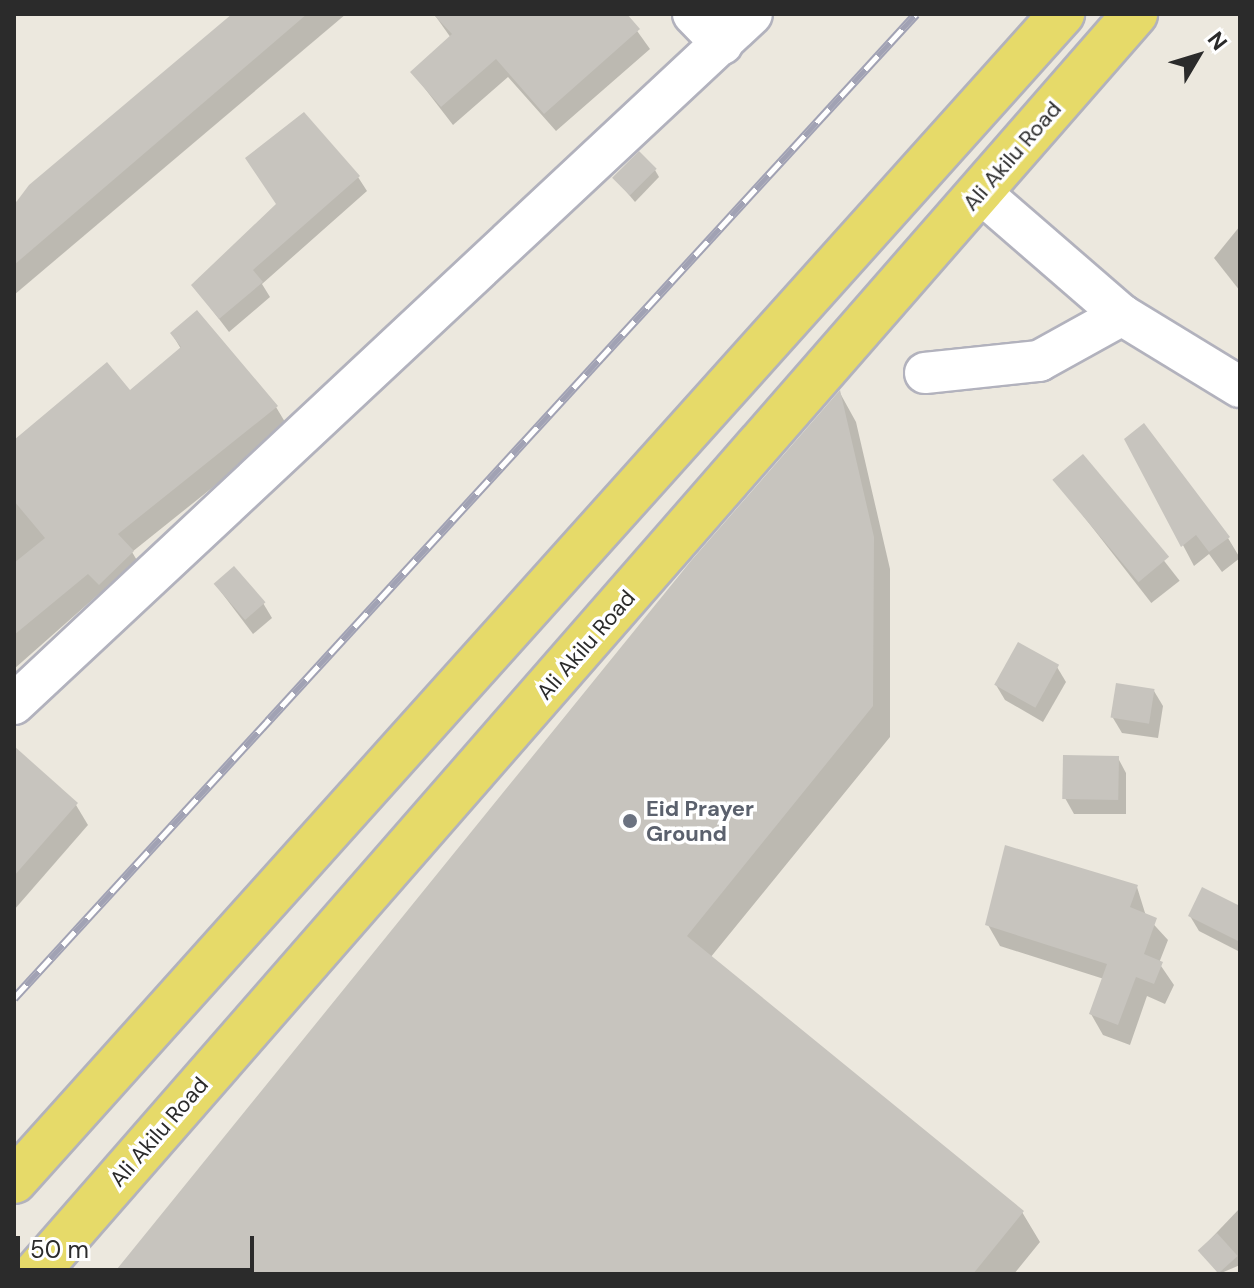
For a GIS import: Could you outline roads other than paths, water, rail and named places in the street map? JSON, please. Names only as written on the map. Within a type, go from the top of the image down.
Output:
[{"type":"main road","points":[[14,1181],[1062,14]]},
{"type":"main road","name":"Ali Akilu Road","points":[[35,1274],[1135,14]]},
{"type":"street","points":[[693,14],[722,44]]},
{"type":"street","points":[[14,704],[752,14]]},
{"type":"street","points":[[981,193],[1122,315],[1240,387]]},
{"type":"street","points":[[925,373],[1039,361],[1122,315]]},
{"type":"railway","points":[[14,998],[916,14]]},
{"type":"place","name":"Eid Prayer Ground","points":[[630,821]]}]
